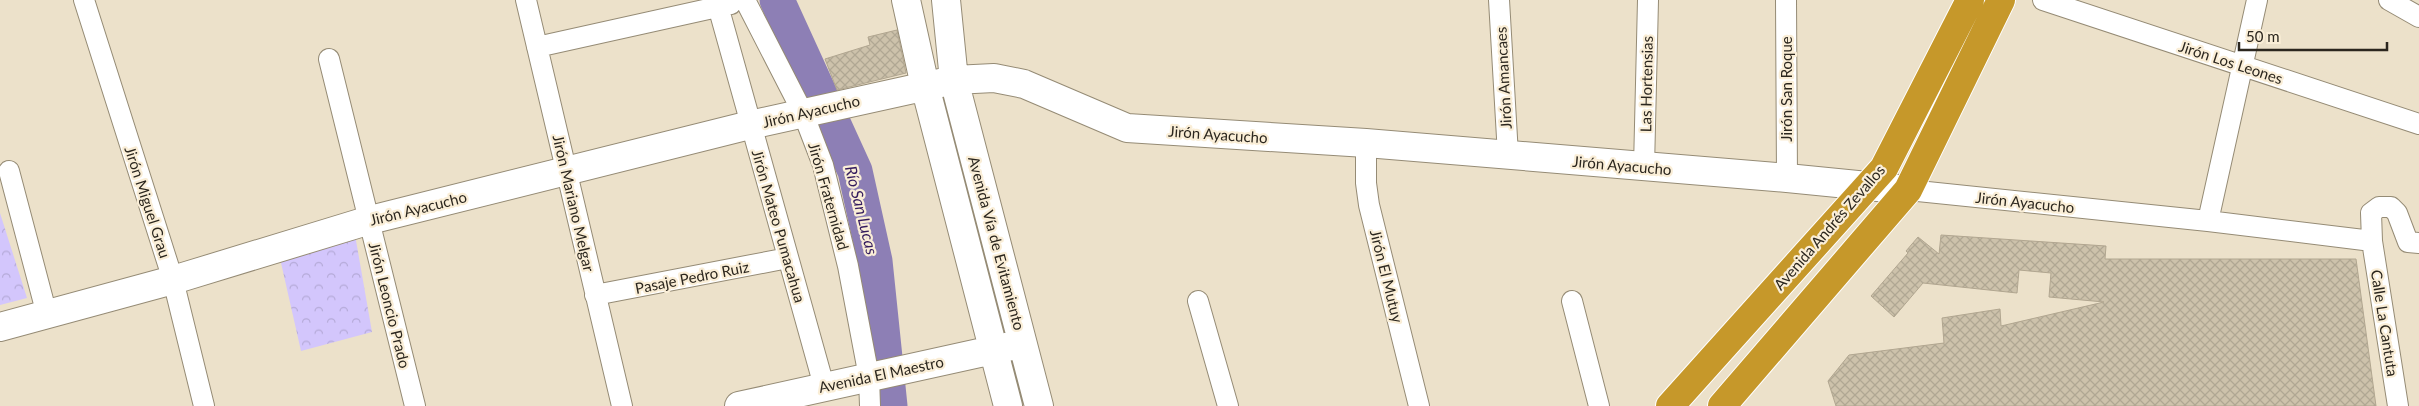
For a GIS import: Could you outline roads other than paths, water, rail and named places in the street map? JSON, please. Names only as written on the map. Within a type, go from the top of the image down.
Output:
[{"type":"highway","name":"Avenida Andrés Zevallos","points":[[1670,406],[1884,168],[1970,0]]},
{"type":"highway","points":[[1722,406],[1908,190],[2002,0]]},
{"type":"street","name":"Jirón Miguel Grau","points":[[84,0],[173,280],[204,406]]},
{"type":"street","name":"Jirón Mariano Melgar","points":[[526,0],[622,406]]},
{"type":"street","points":[[537,47],[745,0]]},
{"type":"street","name":"Jirón Fraternidad","points":[[745,0],[820,109],[823,165],[875,375],[870,406]]},
{"type":"street","name":"Avenida Vía de Evitamiento","points":[[906,0],[925,86],[1008,406]]},
{"type":"street","name":"Avenida Vía de Evitamiento","points":[[946,0],[954,80],[1039,406]]},
{"type":"street","name":"Jirón Amancaes","points":[[1499,0],[1508,155]]},
{"type":"street","name":"Las Hortensias","points":[[1644,167],[1648,0]]},
{"type":"street","name":"Jirón San Roque","points":[[1786,0],[1787,178]]},
{"type":"street","name":"Jirón Los Leones","points":[[2043,0],[2419,122]]},
{"type":"street","points":[[2208,221],[2257,0]]},
{"type":"street","points":[[2389,0],[2419,17]]},
{"type":"street","name":"Jirón Mateo Pumacahua","points":[[718,6],[824,386]]},
{"type":"street","name":"Jirón Leoncio Prado","points":[[329,59],[415,406]]},
{"type":"street","name":"Jirón Ayacucho","points":[[0,327],[173,280],[370,220],[820,109],[954,80],[994,78],[1024,84],[1127,128],[1366,144],[1870,185],[2208,221],[2372,241]]},
{"type":"street","name":"Jirón El Mutuy","points":[[1366,144],[1366,183],[1370,205],[1419,406]]},
{"type":"street","points":[[9,171],[47,315]]},
{"type":"street","points":[[2372,241],[2371,213],[2378,207],[2391,207],[2398,213],[2408,242],[2419,243]]},
{"type":"street","name":"Calle La Cantuta","points":[[2372,241],[2398,406]]},
{"type":"street","name":"Pasaje Pedro Ruiz","points":[[595,295],[788,258]]},
{"type":"street","points":[[1198,301],[1228,406]]},
{"type":"street","points":[[1572,301],[1599,406]]},
{"type":"street","name":"Avenida El Maestro","points":[[739,406],[1023,344]]},
{"type":"waterway","name":"Río San Lucas","points":[[777,0],[855,171],[875,261],[890,406]]}]
